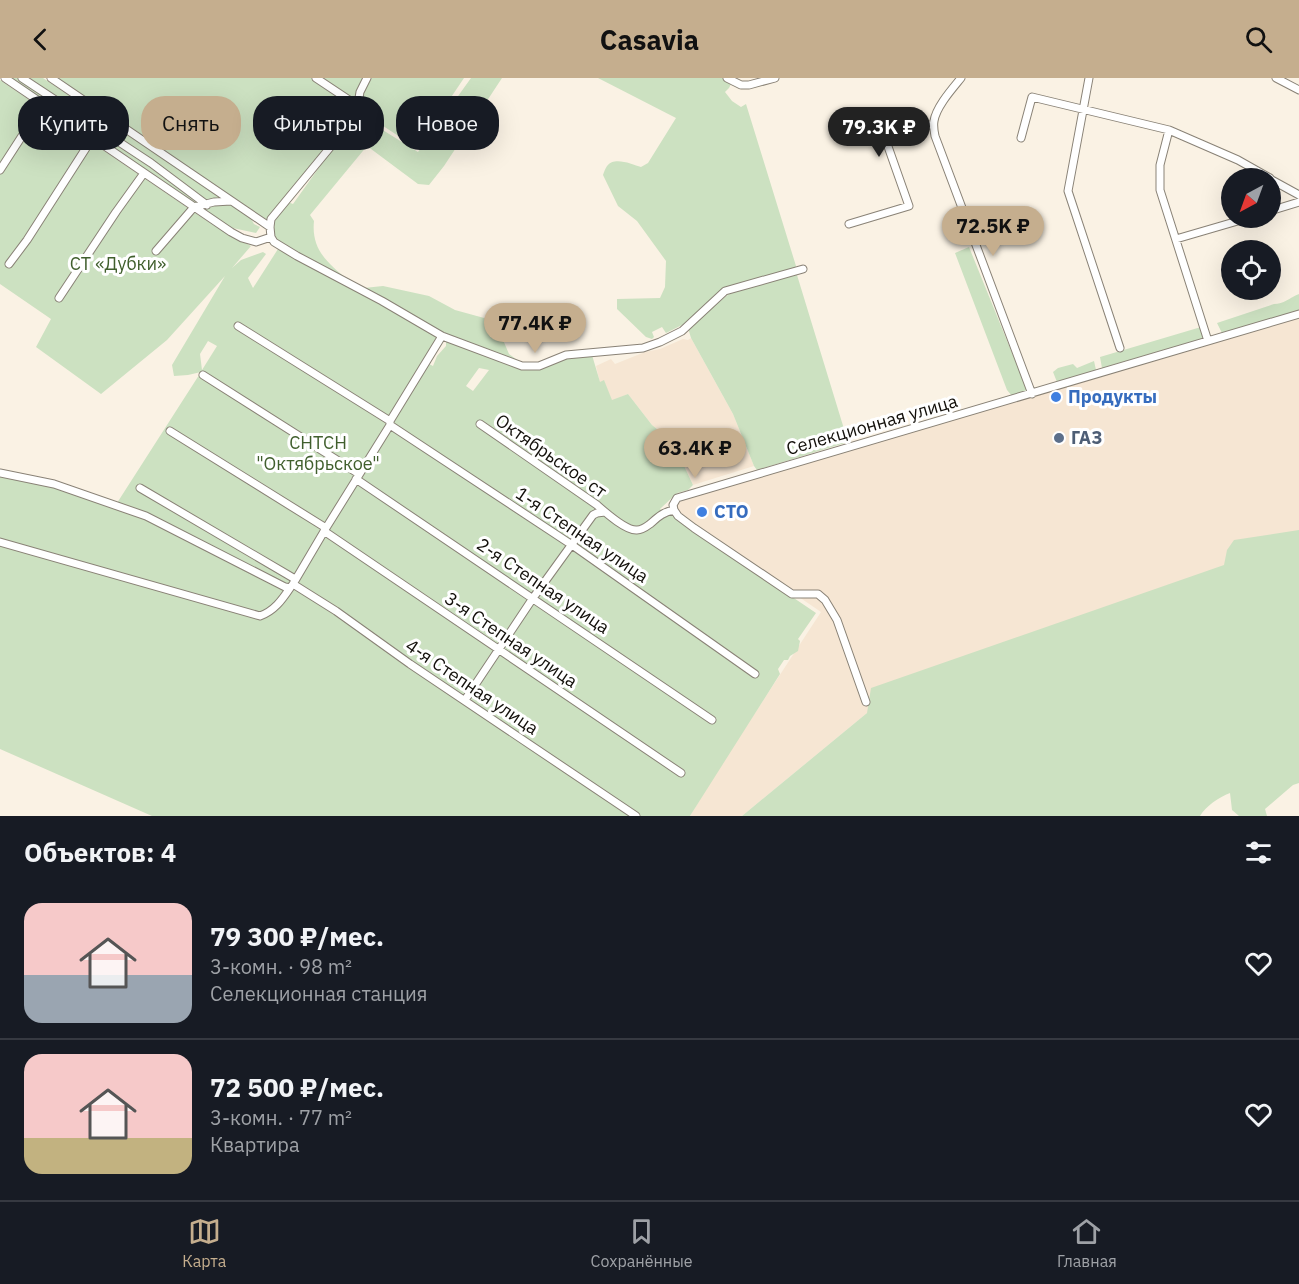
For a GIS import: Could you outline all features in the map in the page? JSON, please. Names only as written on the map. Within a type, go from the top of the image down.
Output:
[{"type":"street","points":[[5,78],[32,96]]},
{"type":"street","points":[[22,78],[49,96]]},
{"type":"street","points":[[51,78],[270,227]]},
{"type":"street","points":[[316,78],[343,96]]},
{"type":"street","points":[[359,96],[367,78]]},
{"type":"street","points":[[728,78],[741,85],[775,78]]},
{"type":"street","points":[[960,78],[934,117],[935,136],[1032,394]]},
{"type":"street","points":[[1089,78],[1068,191],[1120,348]]},
{"type":"street","points":[[1275,78],[1299,90]]},
{"type":"street","points":[[1021,138],[1032,97],[1169,130],[1251,168]]},
{"type":"street","points":[[849,224],[909,206],[885,138],[918,125],[933,125]]},
{"type":"street","points":[[1169,130],[1160,165],[1160,190],[1208,341]]},
{"type":"street","points":[[0,170],[18,141]]},
{"type":"street","points":[[129,149],[207,205]]},
{"type":"street","points":[[9,264],[85,150]]},
{"type":"street","points":[[111,150],[242,238],[256,242],[271,237]]},
{"type":"street","points":[[327,150],[271,219],[271,237],[274,242],[442,336],[522,366],[538,366],[566,356],[643,348],[682,331],[725,291],[803,269]]},
{"type":"street","points":[[59,298],[144,173]]},
{"type":"street","points":[[1281,185],[1299,195]]},
{"type":"street","points":[[156,251],[194,207],[231,201]]},
{"type":"street","points":[[1281,208],[1299,202]]},
{"type":"street","points":[[1176,239],[1221,226]]},
{"type":"street","name":"Селекционная улица","points":[[674,510],[674,503],[680,496],[1299,314]]},
{"type":"street","name":"1-я Степная улица","points":[[238,326],[390,423],[572,545],[754,674]]},
{"type":"street","points":[[0,542],[260,616],[266,614],[280,603],[293,583],[442,336]]},
{"type":"street","name":"2-я Степная улица","points":[[203,375],[358,476],[712,720]]},
{"type":"street","name":"Октябрьское ст","points":[[480,424],[633,530],[649,525],[658,515],[674,510]]},
{"type":"street","name":"3-я Степная улица","points":[[170,431],[325,529],[498,650],[681,773]]},
{"type":"street","points":[[0,473],[10,477],[54,484],[146,516],[285,587],[293,583]]},
{"type":"street","name":"4-я Степная улица","points":[[140,488],[293,583],[636,816]]},
{"type":"street","points":[[674,510],[694,528],[792,594],[818,594],[825,600],[837,620],[866,702]]},
{"type":"street","name":"Октябрьское ст","points":[[465,700],[533,598],[593,515],[605,512]]},
{"type":"shaded area","points":[[1299,316],[1299,539],[867,713],[742,816],[690,816],[821,612],[679,515],[675,504],[677,501]]},
{"type":"shaded area","points":[[691,338],[733,414],[754,466],[693,485],[673,442],[652,425],[628,394],[612,401],[604,381],[600,383],[596,366],[611,359],[615,364]]},
{"type":"green space","points":[[8,78],[43,78],[70,96],[35,96]]},
{"type":"green space","points":[[46,78],[464,78],[452,96],[396,96],[396,134],[384,127],[384,96],[253,96],[253,150],[325,150],[268,222],[157,150],[241,150],[241,96],[141,96],[141,140],[129,132],[129,96],[74,96]]},
{"type":"green space","points":[[471,78],[502,78],[490,96],[458,96]]},
{"type":"green space","points":[[598,78],[724,78],[731,84],[725,92],[741,107],[746,104],[796,266],[795,269],[718,292],[686,323],[666,333],[662,327],[652,332],[654,337],[652,339],[646,337],[617,309],[617,299],[660,298],[665,287],[666,261],[637,221],[618,206],[603,175],[610,163],[623,162],[641,167],[648,163],[676,118]]},
{"type":"green space","points":[[0,80],[24,96],[18,96],[18,150],[103,150],[213,225],[251,246],[232,268],[241,260],[263,252],[266,254],[248,278],[253,288],[278,249],[443,338],[429,364],[433,366],[437,356],[446,346],[446,339],[522,367],[567,357],[592,355],[600,382],[604,380],[612,400],[628,394],[652,425],[673,442],[693,485],[688,490],[677,493],[660,509],[677,518],[816,613],[798,639],[800,641],[798,651],[788,660],[784,660],[778,669],[780,674],[690,816],[152,816],[0,749],[0,469],[117,503],[201,372],[174,376],[172,365],[225,276],[167,340],[101,394],[36,347],[51,319],[0,284]],"holes":[[[208,341],[217,346],[202,370],[200,354]],[[479,368],[489,370],[473,391],[466,386]]]},
{"type":"green space","points":[[384,131],[396,138],[396,150],[418,152],[419,150],[455,150],[429,185],[418,184],[372,150],[384,150]]},
{"type":"green space","points":[[129,136],[141,144],[141,150],[150,150],[250,217],[254,224],[260,227],[256,233],[228,227],[114,150],[129,150]]},
{"type":"green space","points":[[332,150],[364,150],[310,215],[314,221],[315,240],[322,255],[348,280],[276,241],[273,236],[274,221],[288,202],[293,204]]},
{"type":"green space","points":[[969,247],[1027,390],[1012,396],[1007,390],[955,253]]},
{"type":"green space","points":[[797,275],[848,442],[757,470],[733,414],[691,338],[688,328],[736,290]]},
{"type":"green space","points":[[383,286],[429,296],[455,310],[495,321],[509,354],[520,362],[443,333],[364,288]]},
{"type":"green space","points":[[1299,294],[1299,310],[1222,333],[1217,323],[1281,303]]},
{"type":"green space","points":[[1201,327],[1204,338],[1102,368],[1100,357]]},
{"type":"green space","points":[[1094,361],[1096,370],[1057,382],[1053,372],[1058,368],[1073,364],[1077,368]]},
{"type":"green space","points":[[1299,530],[1299,783],[1293,785],[1265,809],[1267,816],[1239,816],[1232,810],[1230,793],[1213,802],[1200,816],[742,816],[867,713],[871,688],[1224,565],[1227,550],[1234,540]]},
{"type":"place","name":"Продукты","points":[[1056,397]]},
{"type":"place","name":"ГАЗ","points":[[1059,438]]},
{"type":"place","name":"СТО","points":[[702,512]]},
{"type":"park label","name":"СТ «Дубки»","points":[[118,264]]},
{"type":"park label","name":"СНТСН \"Октябрьское\"","points":[[318,454]]}]
